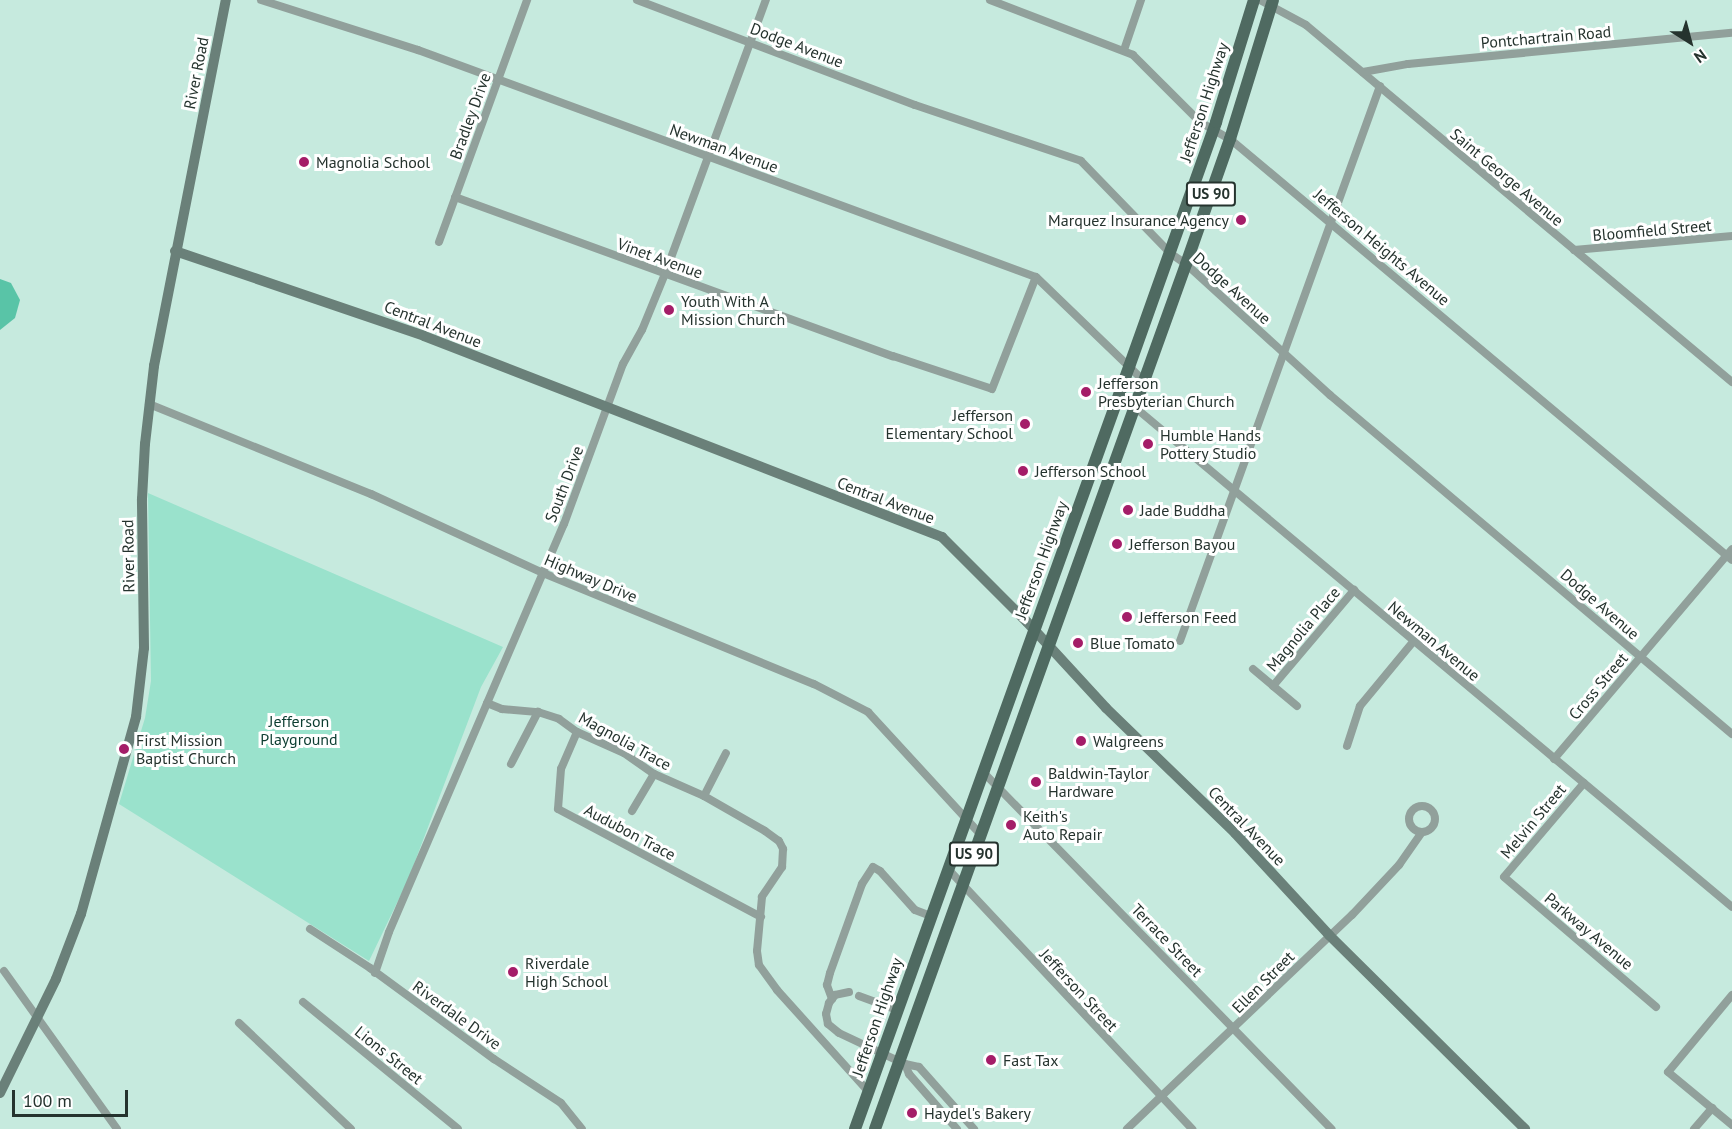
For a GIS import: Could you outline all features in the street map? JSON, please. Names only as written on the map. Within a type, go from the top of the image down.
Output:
[{"type":"main road","name":"River Road","points":[[0,1093],[36,1020],[81,914],[136,717],[144,648],[142,499],[149,404],[175,251],[226,0]]},
{"type":"main road","name":"Jefferson Highway","points":[[855,1129],[1130,367],[1214,128],[1254,0]]},
{"type":"main road","name":"US 90","points":[[875,1129],[903,1063],[962,885],[1230,139],[1268,2]]},
{"type":"main road","name":"Central Avenue","points":[[175,251],[375,318],[942,537],[1049,648],[1235,833],[1329,935],[1525,1129]]},
{"type":"street","name":"Newman Avenue","points":[[261,0],[418,50],[497,81],[1036,277],[1144,381]]},
{"type":"street","name":"Bradley Drive","points":[[439,242],[527,0]]},
{"type":"street","name":"Dodge Avenue","points":[[637,0],[915,105],[1081,161],[1170,253],[1186,264],[1285,355],[1732,734]]},
{"type":"street","name":"South Drive","points":[[375,973],[389,932],[543,573],[623,364],[642,330],[665,274],[766,0]]},
{"type":"street","name":"Jefferson Heights Avenue","points":[[990,0],[1124,50],[1138,58],[1200,122],[1230,139],[1730,555]]},
{"type":"street","points":[[1124,50],[1141,0]]},
{"type":"street","name":"Saint George Avenue","points":[[1268,2],[1306,25],[1732,382]]},
{"type":"street","name":"Pontchartrain Road","points":[[1363,72],[1408,64],[1732,33]]},
{"type":"street","points":[[1180,641],[1285,355],[1380,86]]},
{"type":"street","name":"Vinet Avenue","points":[[455,197],[665,274],[992,389],[1036,277]]},
{"type":"street","name":"Bloomfield Street","points":[[1574,250],[1732,236]]},
{"type":"street","name":"Newman Avenue","points":[[1119,394],[1732,907]]},
{"type":"street","name":"Highway Drive","points":[[149,404],[371,494],[543,573],[814,684],[868,712],[981,835]]},
{"type":"street","name":"Cross Street","points":[[1554,759],[1730,555]]},
{"type":"street","name":"Magnolia Place","points":[[1273,686],[1354,590]]},
{"type":"street","points":[[1347,746],[1360,706],[1413,642]]},
{"type":"street","name":"Magnolia Place","points":[[1253,669],[1297,706]]},
{"type":"street","name":"Magnolia Trace","points":[[487,703],[502,709],[538,712],[559,719],[577,732],[624,753],[654,774],[704,796]]},
{"type":"street","points":[[511,764],[538,712]]},
{"type":"street","name":"Audubon Trace","points":[[577,732],[561,769],[558,809],[761,918]]},
{"type":"street","points":[[726,753],[704,796],[765,831],[778,841],[783,849],[782,867],[762,897],[757,951],[759,965],[777,990],[869,1092]]},
{"type":"street","name":"Terrace Street","points":[[983,772],[1331,1129]]},
{"type":"street","points":[[632,811],[654,774]]},
{"type":"street","name":"Melvin Street","points":[[1504,877],[1584,783]]},
{"type":"street","name":"Ellen Street","points":[[1127,1129],[1381,886],[1422,832]]},
{"type":"street","points":[[931,916],[915,910],[880,871],[873,867],[862,884],[838,948],[827,985],[832,999],[826,1014],[828,1023],[839,1034],[903,1063],[919,1067],[974,1129]]},
{"type":"street","name":"Jefferson Street","points":[[948,869],[1192,1129]]},
{"type":"street","name":"Parkway Avenue","points":[[1504,877],[1656,1007]]},
{"type":"street","name":"Riverdale Drive","points":[[310,929],[561,1103],[582,1129]]},
{"type":"street","points":[[4,971],[36,1020],[46,1028],[117,1129]]},
{"type":"street","points":[[832,999],[849,992]]},
{"type":"street","points":[[1732,995],[1668,1072],[1732,1125]]},
{"type":"street","points":[[859,996],[897,1010]]},
{"type":"street","name":"Lions Street","points":[[303,1002],[458,1129]]},
{"type":"street","points":[[239,1023],[351,1129]]},
{"type":"street","points":[[903,1063],[909,1074],[957,1129]]},
{"type":"street","points":[[1694,1129],[1712,1108]]},
{"type":"green space","name":"Jefferson Playground","points":[[148,493],[503,647],[481,687],[408,880],[369,961],[119,804],[145,718],[151,681]]},
{"type":"shaded area","points":[[0,279],[11,283],[20,300],[15,318],[0,330]]},
{"type":"place","name":"Magnolia School","points":[[304,162]]},
{"type":"place","name":"Marquez Insurance Agency","points":[[1241,220]]},
{"type":"place","name":"Youth With A Mission Church","points":[[669,310]]},
{"type":"place","name":"Jefferson Presbyterian Church","points":[[1086,392]]},
{"type":"place","name":"Jefferson Elementary School","points":[[1025,424]]},
{"type":"place","name":"Humble Hands Pottery Studio","points":[[1148,444]]},
{"type":"place","name":"Jefferson School","points":[[1023,471]]},
{"type":"place","name":"Jade Buddha","points":[[1128,510]]},
{"type":"place","name":"Jefferson Bayou","points":[[1117,544]]},
{"type":"place","name":"Jefferson Feed","points":[[1127,617]]},
{"type":"place","name":"Blue Tomato","points":[[1078,643]]},
{"type":"place","name":"Walgreens","points":[[1081,741]]},
{"type":"place","name":"First Mission Baptist Church","points":[[124,749]]},
{"type":"place","name":"Baldwin-Taylor Hardware","points":[[1036,782]]},
{"type":"place","name":"Keith's Auto Repair","points":[[1011,825]]},
{"type":"place","name":"Riverdale High School","points":[[513,972]]},
{"type":"place","name":"Fast Tax","points":[[991,1060]]},
{"type":"place","name":"Haydel's Bakery","points":[[912,1113]]}]
